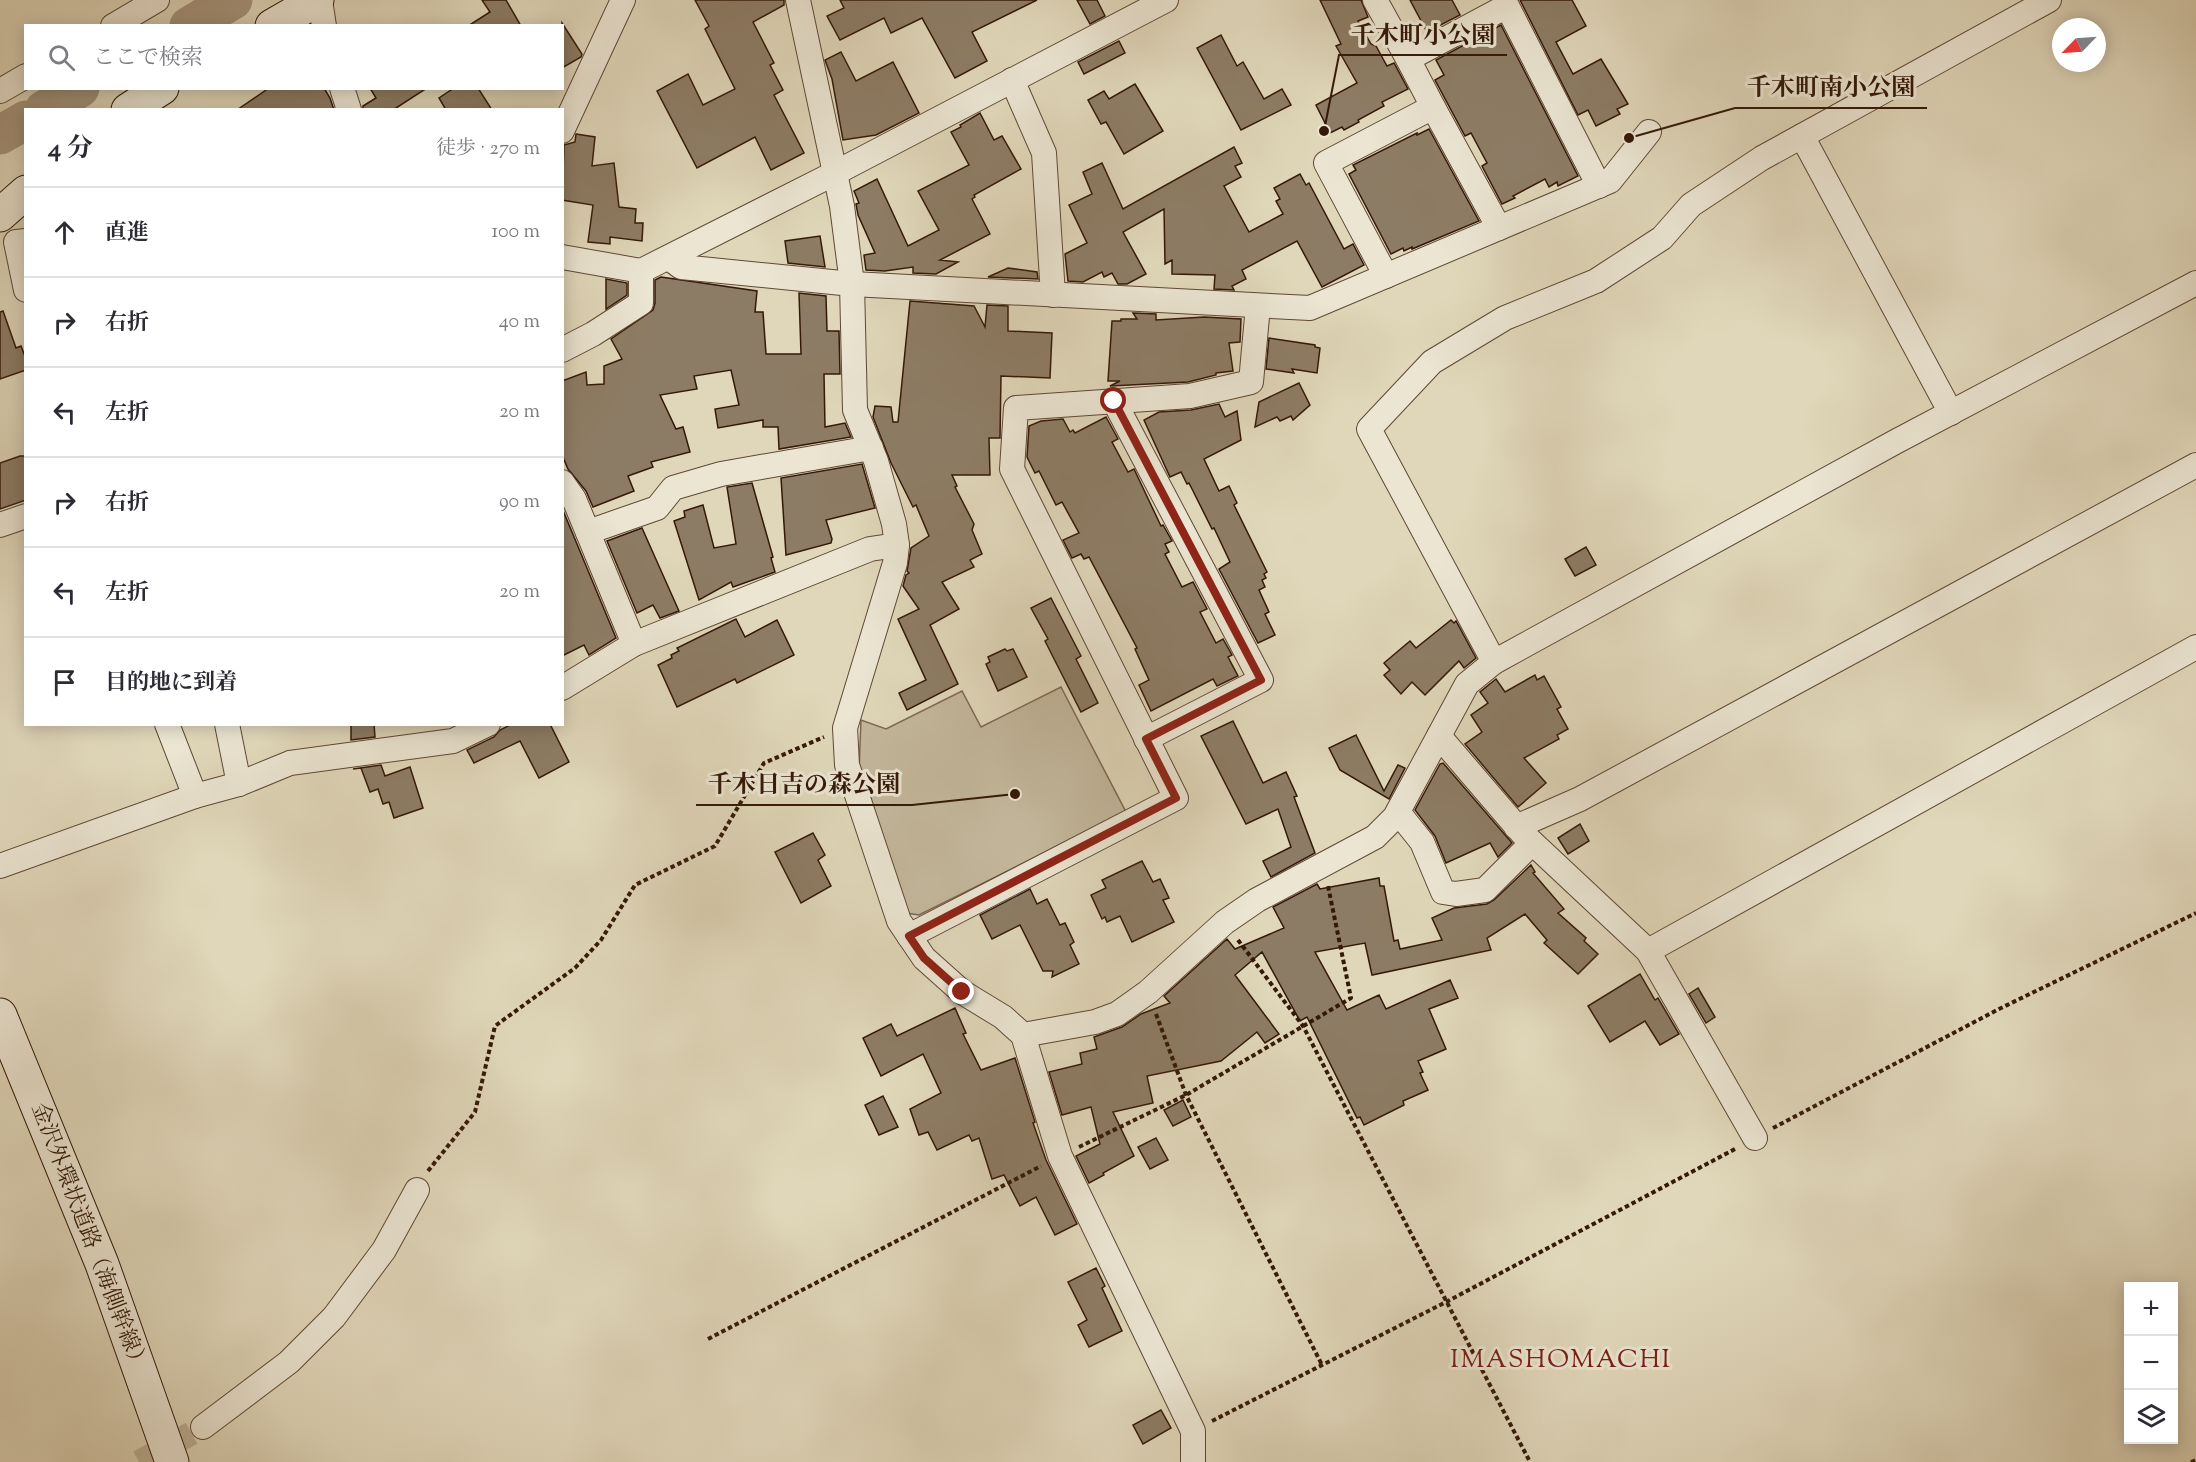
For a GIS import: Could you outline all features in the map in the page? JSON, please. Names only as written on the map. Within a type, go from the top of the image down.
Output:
[{"type":"street","points":[[116,24],[157,0]]},
{"type":"street","points":[[276,24],[318,0],[324,24]]},
{"type":"street","points":[[564,127],[623,0]]},
{"type":"street","points":[[798,0],[842,206],[852,284],[855,410],[871,448],[894,524],[897,545],[895,563],[845,728],[847,765],[899,921],[924,958],[962,992],[1003,1017],[1023,1035],[1060,1156],[1193,1431],[1193,1462]]},
{"type":"street","points":[[564,257],[641,271],[835,173],[1166,0]]},
{"type":"street","points":[[1375,0],[1499,228]]},
{"type":"street","points":[[1494,662],[1369,429],[1432,362],[1505,318],[1596,281],[1662,238],[1692,205],[1762,158],[2049,0]]},
{"type":"street","points":[[1408,59],[1507,6],[1599,186]]},
{"type":"street","points":[[1,89],[24,77]]},
{"type":"street","points":[[1012,80],[1044,153],[1053,295]]},
{"type":"street","points":[[131,108],[159,90]]},
{"type":"street","points":[[343,90],[348,108]]},
{"type":"street","points":[[1386,276],[1326,163],[1433,107]]},
{"type":"street","points":[[669,258],[681,267],[852,284],[1310,308],[1610,181],[1649,132]]},
{"type":"street","points":[[1802,136],[1951,412]]},
{"type":"street","points":[[0,214],[24,194]]},
{"type":"street","points":[[24,241],[16,242],[24,280]]},
{"type":"street","points":[[564,349],[593,334],[641,303],[641,271]]},
{"type":"street","points":[[1023,1035],[1095,1022],[1117,1014],[1148,992],[1225,922],[1257,900],[1376,837],[1398,812],[1467,684],[1494,662],[1951,412],[2196,284]]},
{"type":"street","points":[[909,936],[1176,798],[1012,469],[1016,408],[1190,396],[1251,382],[1258,306]]},
{"type":"street","points":[[1114,401],[1261,680],[1146,739]]},
{"type":"street","points":[[588,532],[657,508],[673,488],[721,474],[871,448]]},
{"type":"street","points":[[1398,812],[1422,842],[1443,892],[1456,894],[1485,890],[1524,835],[1580,799],[2196,465]]},
{"type":"street","points":[[564,485],[574,499],[634,644]]},
{"type":"street","points":[[0,525],[24,517]]},
{"type":"street","points":[[564,687],[634,644],[870,549],[897,545]]},
{"type":"street","points":[[1648,951],[2196,647]]},
{"type":"street","points":[[167,726],[195,796]]},
{"type":"street","points":[[227,726],[239,784]]},
{"type":"street","points":[[0,866],[195,796],[239,784],[290,763],[480,726]]},
{"type":"street","points":[[1439,736],[1524,835],[1648,951],[1755,1138]]},
{"type":"street","name":"金沢外環状道路（海側幹線）","points":[[0,1015],[102,1264],[172,1462]]},
{"type":"street","points":[[203,1427],[289,1362],[334,1317],[384,1250],[417,1190]]},
{"type":"path","points":[[417,1190],[433,1164],[475,1112],[495,1026],[575,969],[601,940],[635,885],[716,846],[764,763],[845,728]]},
{"type":"path","points":[[1193,1431],[1446,1302],[1999,1009],[2196,913]]},
{"type":"path","points":[[1225,922],[1303,1026],[1530,1462]]},
{"type":"path","points":[[1148,992],[1186,1095],[1322,1365]]},
{"type":"path","points":[[2191,1462],[2196,1460]]},
{"type":"shaded area","points":[[1061,687],[1126,812],[919,915],[906,913],[859,772],[861,720],[886,729],[962,691],[981,727]]},
{"type":"building","points":[[482,0],[506,0],[520,24],[471,24],[490,12]]},
{"type":"building","points":[[695,0],[784,0],[784,5],[753,22],[774,63],[770,65],[783,90],[774,95],[804,153],[771,170],[755,137],[697,168],[657,91],[688,74],[703,105],[735,89],[705,29],[709,26]]},
{"type":"building","points":[[840,0],[1037,0],[972,32],[987,61],[955,78],[922,18],[891,33],[884,18],[840,40],[827,16],[844,8]]},
{"type":"building","points":[[1077,0],[1097,0],[1105,16],[1090,24]]},
{"type":"building","points":[[1320,0],[1361,0],[1368,17],[1358,21],[1387,66],[1394,63],[1408,89],[1382,102],[1384,106],[1358,120],[1359,122],[1344,130],[1342,127],[1330,133],[1316,105],[1357,83],[1336,46],[1341,44]]},
{"type":"building","points":[[1410,0],[1452,0],[1460,15],[1427,32]]},
{"type":"building","points":[[1520,0],[1572,0],[1586,26],[1556,42],[1573,74],[1601,59],[1628,104],[1617,109],[1620,114],[1596,126],[1588,110],[1578,115]]},
{"type":"building","points":[[1501,25],[1578,176],[1558,186],[1557,182],[1549,187],[1545,179],[1502,204],[1482,166],[1487,163],[1471,133],[1465,136],[1435,80],[1444,75],[1436,60]]},
{"type":"building","points":[[564,26],[582,54],[581,57],[564,67]]},
{"type":"building","points":[[1221,35],[1237,66],[1243,62],[1264,99],[1282,89],[1291,105],[1241,130],[1197,48]]},
{"type":"building","points":[[1119,41],[1125,53],[1084,74],[1078,62]]},
{"type":"building","points":[[841,52],[856,81],[893,62],[919,113],[876,135],[843,140],[832,79],[825,60]]},
{"type":"building","points":[[1135,84],[1163,131],[1124,154],[1106,122],[1101,124],[1088,100],[1104,91],[1109,99]]},
{"type":"building","points":[[266,90],[325,90],[333,108],[240,108]]},
{"type":"building","points":[[371,90],[424,90],[396,108],[363,108],[376,98]]},
{"type":"building","points":[[451,90],[479,90],[491,108],[445,108],[439,98]]},
{"type":"building","points":[[980,113],[994,140],[1002,136],[1021,169],[974,195],[972,199],[990,234],[940,260],[958,262],[936,274],[913,273],[913,267],[885,271],[866,270],[864,255],[875,253],[858,215],[856,204],[859,203],[854,191],[877,179],[908,246],[939,230],[918,191],[969,165],[951,132]]},
{"type":"building","points":[[1429,129],[1479,221],[1412,249],[1412,247],[1404,251],[1403,248],[1391,254],[1349,174],[1356,170],[1353,165]]},
{"type":"building","points":[[576,134],[595,137],[592,166],[614,163],[619,207],[636,209],[635,223],[643,223],[642,241],[610,237],[610,244],[588,242],[593,205],[564,200],[564,145],[575,142]]},
{"type":"building","points":[[1234,147],[1242,163],[1235,166],[1241,177],[1224,186],[1249,232],[1283,214],[1276,201],[1280,199],[1274,188],[1300,174],[1306,185],[1309,183],[1344,249],[1353,244],[1364,265],[1322,287],[1297,241],[1242,270],[1246,279],[1232,286],[1234,290],[1214,289],[1215,275],[1172,274],[1172,260],[1165,264],[1164,209],[1123,232],[1146,274],[1127,284],[1118,284],[1112,273],[1104,277],[1102,272],[1083,282],[1068,281],[1065,254],[1087,243],[1069,205],[1092,194],[1083,172],[1102,163],[1123,209]]},
{"type":"building","points":[[820,236],[825,267],[788,263],[785,241]]},
{"type":"building","points":[[1008,268],[1037,272],[1038,279],[988,277]]},
{"type":"building","points":[[661,277],[757,291],[755,312],[763,312],[766,354],[801,354],[799,293],[826,296],[827,331],[839,331],[840,374],[824,374],[825,427],[845,423],[851,437],[779,449],[778,427],[763,427],[763,420],[718,428],[715,409],[739,405],[731,370],[694,376],[697,389],[660,395],[676,429],[683,427],[690,452],[651,462],[653,467],[628,476],[634,491],[593,507],[586,491],[568,469],[564,460],[564,380],[586,372],[587,385],[604,384],[604,366],[622,359],[611,339],[653,310],[655,280]]},
{"type":"building","points":[[606,279],[627,283],[627,295],[606,309]]},
{"type":"building","points":[[910,301],[974,306],[985,327],[987,305],[1008,306],[1008,331],[1052,333],[1050,378],[1001,376],[1000,438],[989,438],[990,475],[952,475],[957,486],[955,487],[974,524],[972,530],[982,554],[970,560],[974,567],[942,582],[959,609],[930,625],[958,684],[907,710],[899,693],[926,680],[898,619],[919,609],[903,586],[906,575],[909,573],[907,571],[911,548],[929,536],[916,505],[913,507],[891,463],[873,417],[875,406],[891,407],[893,422],[898,422]]},
{"type":"building","points":[[3,311],[16,348],[21,346],[24,354],[24,371],[0,379],[0,312]]},
{"type":"building","points":[[1133,313],[1156,314],[1156,320],[1204,317],[1241,319],[1240,342],[1229,343],[1233,371],[1216,373],[1216,375],[1188,382],[1110,386],[1120,381],[1108,381],[1112,321],[1137,319]]},
{"type":"building","points":[[1269,338],[1315,345],[1320,348],[1317,373],[1292,369],[1294,373],[1266,369]]},
{"type":"building","points":[[1299,383],[1310,405],[1293,420],[1291,416],[1280,421],[1277,417],[1255,427],[1259,402]]},
{"type":"building","points":[[1219,404],[1225,417],[1237,411],[1241,440],[1204,459],[1219,491],[1229,486],[1237,503],[1234,505],[1267,572],[1264,574],[1266,578],[1262,580],[1265,587],[1259,590],[1269,612],[1265,614],[1275,635],[1258,643],[1219,569],[1230,562],[1214,528],[1212,529],[1181,472],[1170,477],[1144,420],[1159,412],[1191,410]]},
{"type":"building","points":[[1106,417],[1118,439],[1112,442],[1128,472],[1134,469],[1161,526],[1163,525],[1172,541],[1165,544],[1169,552],[1165,554],[1182,587],[1193,582],[1207,609],[1200,612],[1216,643],[1223,639],[1232,655],[1228,657],[1238,676],[1217,686],[1213,679],[1151,711],[1139,685],[1149,680],[1135,649],[1137,648],[1089,557],[1084,559],[1081,554],[1072,558],[1063,540],[1079,533],[1062,502],[1056,505],[1039,471],[1035,473],[1027,457],[1029,426],[1041,421],[1063,419],[1070,432],[1073,430],[1075,433]]},
{"type":"building","points":[[24,456],[24,501],[0,509],[0,463]]},
{"type":"building","points":[[862,464],[875,508],[826,520],[832,539],[831,543],[786,555],[781,478]]},
{"type":"building","points":[[752,483],[773,557],[771,558],[775,572],[733,587],[731,582],[699,600],[674,521],[685,517],[684,511],[703,505],[714,548],[736,544],[727,487]]},
{"type":"building","points":[[564,513],[616,638],[589,655],[584,645],[564,655]]},
{"type":"building","points":[[642,528],[679,611],[660,618],[653,605],[637,613],[607,541]]},
{"type":"building","points":[[1586,547],[1596,565],[1575,576],[1565,559]]},
{"type":"building","points":[[1051,598],[1081,656],[1076,659],[1098,703],[1081,712],[1045,641],[1048,639],[1031,608]]},
{"type":"building","points":[[736,619],[745,637],[777,620],[794,655],[737,683],[735,679],[677,707],[658,665],[672,658],[671,655],[679,651],[677,648]]},
{"type":"building","points":[[1451,620],[1454,623],[1456,621],[1476,658],[1464,668],[1459,661],[1425,695],[1412,682],[1401,694],[1384,675],[1390,670],[1384,663],[1410,641],[1416,648]]},
{"type":"building","points":[[1005,649],[1007,651],[1013,649],[1027,677],[998,691],[986,664],[990,662],[988,657]]},
{"type":"building","points":[[1535,675],[1537,680],[1544,676],[1561,707],[1557,709],[1568,729],[1557,735],[1559,739],[1524,758],[1546,783],[1518,807],[1465,744],[1482,732],[1471,715],[1488,703],[1480,692],[1496,679],[1505,692]]},
{"type":"building","points":[[1233,721],[1263,783],[1286,772],[1297,796],[1294,797],[1315,853],[1271,877],[1263,861],[1291,847],[1278,809],[1246,824],[1201,736]]},
{"type":"building","points":[[351,726],[374,726],[375,737],[351,740]]},
{"type":"building","points":[[508,726],[551,726],[569,762],[539,778],[520,741],[474,763],[467,750],[494,737]]},
{"type":"building","points":[[1356,735],[1384,791],[1398,765],[1405,768],[1389,799],[1340,770],[1329,748]]},
{"type":"building","points":[[1443,763],[1512,843],[1498,857],[1490,843],[1446,863],[1435,836],[1415,810],[1440,764]]},
{"type":"building","points":[[381,765],[385,776],[410,767],[423,808],[394,818],[389,802],[383,804],[378,789],[370,792],[361,768],[353,769]]},
{"type":"building","points":[[1580,824],[1589,841],[1568,854],[1558,838]]},
{"type":"building","points":[[813,833],[825,855],[818,860],[831,886],[801,903],[775,852]]},
{"type":"building","points":[[1142,861],[1153,882],[1160,879],[1169,898],[1163,900],[1174,922],[1132,942],[1120,916],[1107,922],[1105,917],[1102,919],[1091,895],[1106,888],[1102,880]]},
{"type":"building","points":[[1531,865],[1535,872],[1533,873],[1564,909],[1558,913],[1586,938],[1584,941],[1598,954],[1578,974],[1544,943],[1547,940],[1525,914],[1487,938],[1491,950],[1372,975],[1365,943],[1315,952],[1347,1010],[1379,995],[1386,1009],[1450,980],[1458,998],[1429,1009],[1446,1049],[1418,1061],[1423,1072],[1420,1073],[1428,1090],[1403,1101],[1404,1105],[1364,1125],[1360,1117],[1357,1118],[1307,1017],[1300,1021],[1262,952],[1235,975],[1279,1034],[1265,1043],[1257,1032],[1221,1061],[1147,1076],[1153,1103],[1113,1112],[1134,1156],[1089,1183],[1076,1156],[1100,1144],[1091,1107],[1062,1115],[1049,1072],[1082,1064],[1080,1053],[1097,1049],[1094,1037],[1122,1027],[1141,1014],[1170,1003],[1164,996],[1227,939],[1235,949],[1284,928],[1273,907],[1317,884],[1320,889],[1379,878],[1380,886],[1384,886],[1394,941],[1398,940],[1400,949],[1442,940],[1432,918],[1454,908],[1487,904]]},
{"type":"building","points":[[1030,889],[1037,904],[1047,899],[1060,925],[1065,923],[1074,942],[1070,945],[1079,964],[1052,977],[1053,971],[1043,971],[1020,925],[992,939],[980,915]]},
{"type":"building","points":[[1640,974],[1655,1000],[1658,998],[1679,1034],[1660,1045],[1645,1021],[1610,1042],[1588,1006]]},
{"type":"building","points":[[1698,988],[1715,1017],[1706,1023],[1689,994]]},
{"type":"building","points":[[955,1008],[966,1033],[963,1034],[981,1070],[1015,1058],[1046,1160],[1077,1224],[1055,1235],[1036,1197],[1020,1206],[1004,1175],[992,1179],[979,1138],[972,1141],[969,1135],[937,1150],[928,1132],[919,1135],[910,1109],[941,1093],[923,1054],[881,1076],[863,1038],[891,1024],[897,1036]]},
{"type":"building","points":[[883,1096],[898,1127],[879,1135],[865,1105]]},
{"type":"building","points":[[1183,1100],[1191,1117],[1173,1126],[1164,1110]]},
{"type":"building","points":[[1156,1138],[1168,1160],[1150,1169],[1138,1147]]},
{"type":"building","points":[[1096,1268],[1105,1286],[1102,1288],[1122,1331],[1089,1347],[1078,1325],[1087,1320],[1068,1282]]},
{"type":"building","points":[[1161,1410],[1171,1428],[1143,1444],[1133,1425]]},
{"type":"waterway","points":[[192,24],[233,0]]},
{"type":"waterway","points":[[47,108],[77,90]]},
{"type":"waterway","points":[[0,135],[24,121]]},
{"type":"tunnel","points":[[139,1462],[203,1427]]},
{"type":"place","name":"千木町小公園","points":[[1324,131]]},
{"type":"place","name":"千木町南小公園","points":[[1629,138]]},
{"type":"place","name":"千木日吉の森公園","points":[[1015,794]]},
{"type":"district","name":"IMASHOMACHI","points":[[1561,1360]]},
{"type":"route","points":[[962,992],[924,958],[909,936],[1176,798],[1146,739],[1261,680],[1114,401]]}]
